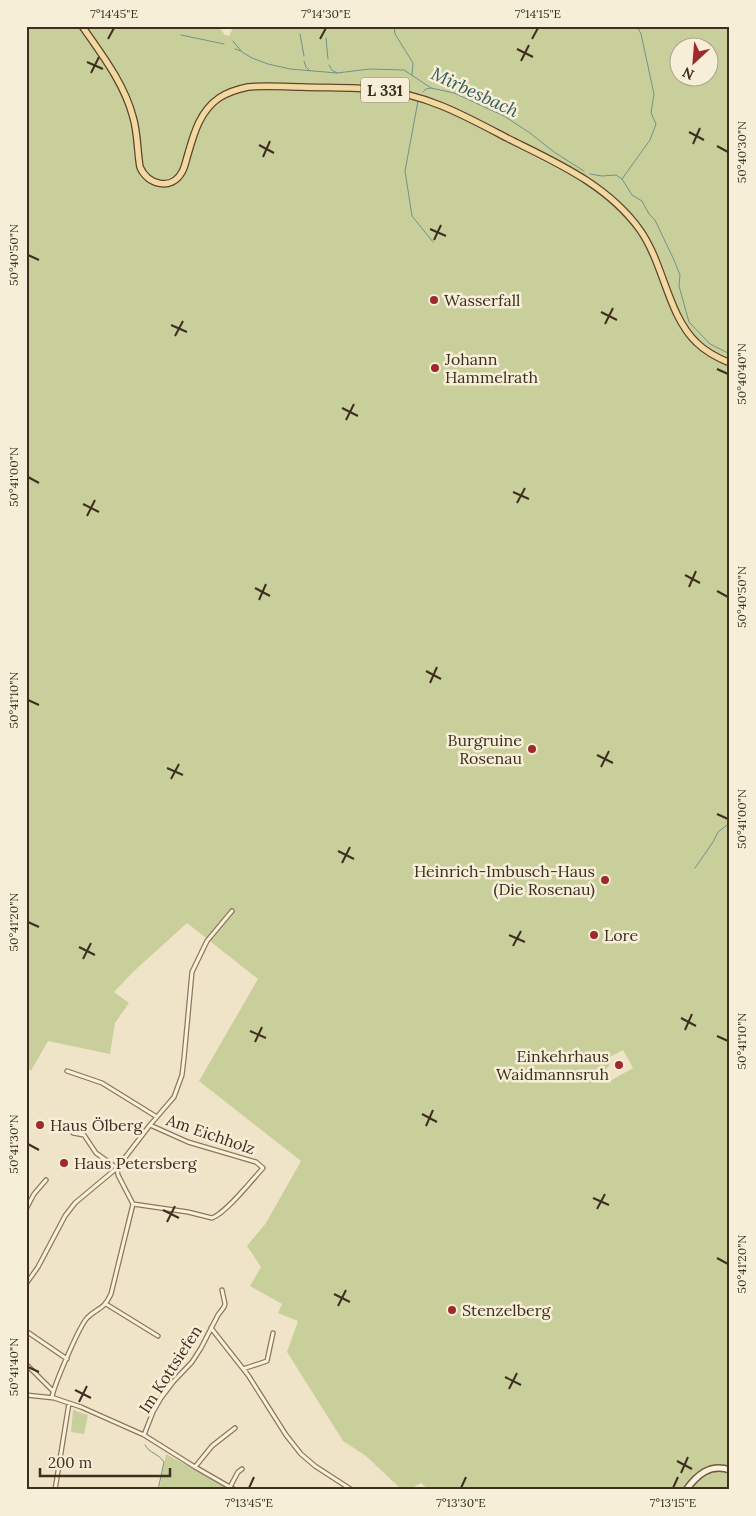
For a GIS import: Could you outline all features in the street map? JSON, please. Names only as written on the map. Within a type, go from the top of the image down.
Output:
[{"type":"main road","name":"L 331","points":[[82,26],[124,92],[136,128],[140,167],[142,173],[151,181],[168,183],[179,177],[197,126],[206,110],[219,98],[235,90],[256,86],[368,89],[404,93],[425,99],[467,117],[582,177],[615,201],[634,221],[649,244],[686,331],[704,349],[730,363]]},
{"type":"main road","points":[[686,1490],[695,1478],[706,1470],[721,1468],[730,1470]]},
{"type":"street","points":[[26,1284],[38,1267],[65,1216],[75,1203],[117,1168],[174,1097],[182,1075],[192,972],[207,941],[232,912]]},
{"type":"street","points":[[67,1071],[102,1083],[157,1117]]},
{"type":"street","name":"Am Eichholz","points":[[133,1204],[188,1212],[212,1218],[216,1217],[224,1211],[263,1168],[256,1162],[188,1142],[150,1125]]},
{"type":"street","points":[[52,1397],[86,1319],[106,1304],[120,1258],[133,1204],[118,1175],[117,1168],[96,1153],[84,1135],[73,1133]]},
{"type":"street","points":[[26,1209],[34,1194],[46,1180]]},
{"type":"street","name":"Im Kottsiefen","points":[[144,1435],[152,1412],[173,1382],[192,1362],[225,1304],[222,1290]]},
{"type":"street","points":[[106,1304],[158,1336]]},
{"type":"street","points":[[211,1328],[243,1369],[286,1435],[301,1454],[315,1466],[352,1490]]},
{"type":"street","points":[[26,1331],[67,1359]]},
{"type":"street","points":[[243,1369],[267,1361],[273,1333]]},
{"type":"street","points":[[26,1364],[53,1391]]},
{"type":"street","points":[[26,1395],[52,1397],[144,1435],[235,1490]]},
{"type":"street","points":[[55,1490],[69,1403]]},
{"type":"street","points":[[195,1467],[212,1446],[235,1428]]},
{"type":"street","points":[[230,1487],[242,1468]]},
{"type":"green space","points":[[26,26],[79,26],[105,64],[122,94],[132,126],[135,163],[138,172],[143,179],[154,186],[171,186],[181,179],[187,168],[202,123],[212,109],[228,97],[251,90],[362,92],[408,98],[436,106],[589,185],[626,217],[640,236],[654,262],[679,328],[695,347],[711,358],[730,366],[730,1490],[429,1490],[421,1483],[409,1490],[402,1490],[366,1456],[343,1441],[287,1352],[298,1321],[278,1313],[282,1304],[250,1286],[261,1267],[247,1246],[266,1223],[301,1161],[199,1081],[258,979],[187,923],[114,992],[129,1003],[115,1023],[110,1054],[48,1041],[31,1071],[26,1066]],"holes":[[[623,1050],[633,1068],[608,1082],[604,1072],[609,1066],[610,1057]]]},
{"type":"green space","points":[[85,26],[218,26],[225,35],[229,36],[232,26],[730,26],[730,361],[706,348],[695,337],[679,311],[657,252],[639,225],[617,199],[594,181],[574,169],[445,104],[413,93],[378,86],[304,83],[249,84],[228,90],[211,100],[199,115],[178,173],[171,178],[158,180],[147,174],[144,169],[137,119],[126,96]]},
{"type":"green space","points":[[73,1410],[88,1415],[84,1434],[71,1432]]},
{"type":"green space","points":[[166,1454],[226,1487],[225,1490],[159,1490]]},
{"type":"waterway","points":[[394,26],[395,34],[413,63],[412,75]]},
{"type":"waterway","points":[[622,179],[650,140],[656,124],[651,113],[654,94],[641,34],[637,26]]},
{"type":"waterway","points":[[300,34],[304,56]]},
{"type":"waterway","points":[[181,35],[224,44]]},
{"type":"waterway","points":[[326,38],[328,59]]},
{"type":"waterway","name":"Mirbesbach","points":[[233,41],[242,52],[252,58],[290,69],[337,73],[370,69],[404,70],[431,88],[454,93],[504,116],[584,171]]},
{"type":"waterway","name":"Mirbesbach","points":[[235,49],[241,51]]},
{"type":"waterway","name":"Mirbesbach","points":[[304,61],[310,71]]},
{"type":"waterway","name":"Mirbesbach","points":[[329,65],[337,73]]},
{"type":"waterway","name":"Mirbesbach","points":[[423,92],[431,88]]},
{"type":"waterway","points":[[418,101],[405,171],[412,216],[433,242]]},
{"type":"waterway","name":"Mirbesbach","points":[[590,174],[602,176],[616,175],[622,179],[632,195],[642,201],[649,214],[655,220],[680,275],[679,286],[689,322],[710,344],[730,354]]},
{"type":"waterway","points":[[695,868],[718,832],[730,823]]},
{"type":"waterway","points":[[145,1445],[164,1462],[158,1490]]},
{"type":"place","name":"Wasserfall","points":[[434,300]]},
{"type":"place","name":"Johann Hammelrath","points":[[435,368]]},
{"type":"place","name":"Burgruine Rosenau","points":[[532,749]]},
{"type":"place","name":"Heinrich-Imbusch-Haus (Die Rosenau)","points":[[605,880]]},
{"type":"place","name":"Lore","points":[[594,935]]},
{"type":"place","name":"Einkehrhaus Waidmannsruh","points":[[619,1065]]},
{"type":"place","name":"Haus Ölberg","points":[[40,1125]]},
{"type":"place","name":"Haus Petersberg","points":[[64,1163]]},
{"type":"place","name":"Stenzelberg","points":[[452,1310]]}]
